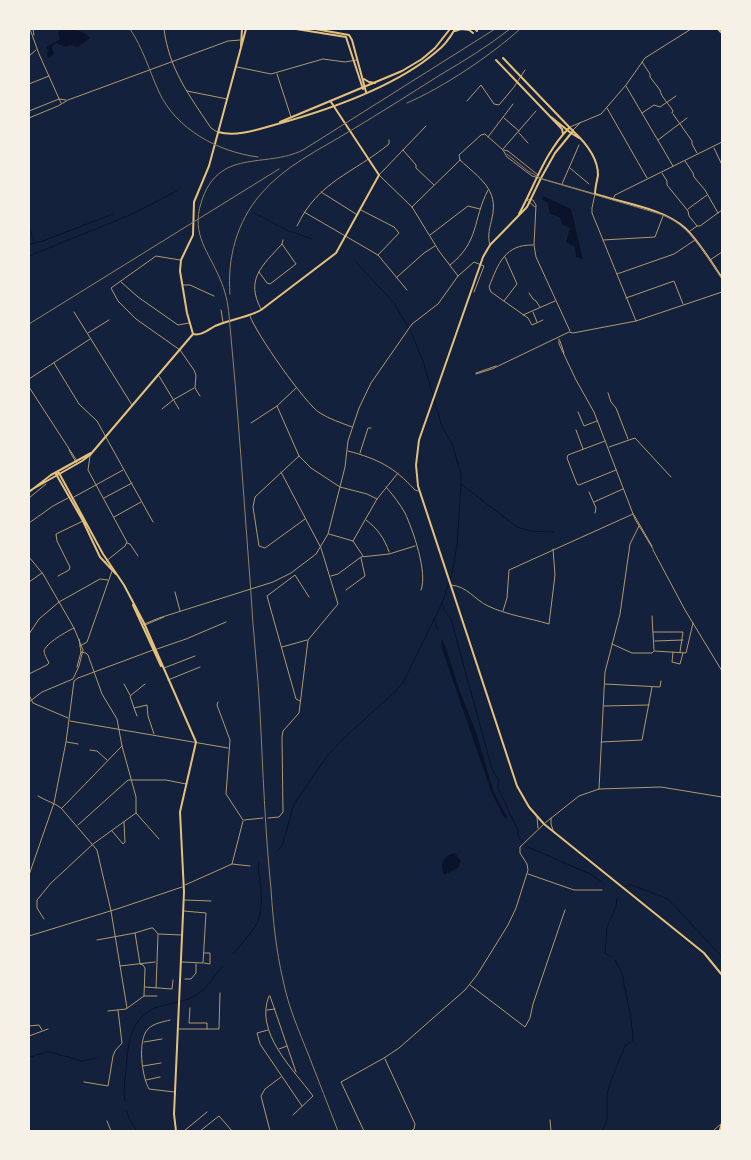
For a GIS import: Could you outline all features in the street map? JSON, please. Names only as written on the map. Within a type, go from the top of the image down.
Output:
[{"type":"main road","points":[[193,334],[180,272],[181,260],[193,235],[194,202],[209,166],[241,50],[244,29]]},
{"type":"main road","points":[[296,29],[346,37],[364,79],[366,92]]},
{"type":"main road","points":[[315,29],[349,35],[362,89],[366,92]]},
{"type":"main road","points":[[292,119],[377,83],[428,57],[450,29]]},
{"type":"main road","points":[[218,132],[242,133],[292,119],[366,92],[402,75],[428,57],[444,45],[455,29]]},
{"type":"main road","points":[[453,32],[461,29],[469,30],[472,33]]},
{"type":"main road","points":[[718,29],[722,33]]},
{"type":"main road","points":[[503,58],[568,129]]},
{"type":"main road","points":[[496,60],[563,130],[563,134]]},
{"type":"main road","points":[[364,79],[368,82],[377,83]]},
{"type":"main road","points":[[193,334],[200,334],[261,310],[336,253],[379,175],[331,102]]},
{"type":"main road","points":[[550,117],[581,139],[589,149],[597,166],[598,176],[595,194],[675,220],[689,232],[722,278]]},
{"type":"main road","points":[[518,216],[538,174],[568,129]]},
{"type":"main road","points":[[572,132],[540,178],[530,201],[493,241],[480,264],[417,448],[416,471],[420,492],[517,786],[526,803],[544,824],[704,953],[722,975]]},
{"type":"main road","points":[[56,473],[77,464],[91,454],[193,334]]},
{"type":"main road","points":[[30,491],[56,473],[91,454]]},
{"type":"main road","points":[[56,473],[82,521],[106,562],[118,576],[144,624],[196,742],[180,814],[184,900],[175,1092],[174,1122],[176,1131]]},
{"type":"main road","points":[[59,473],[74,498],[106,562]]},
{"type":"main road","points":[[721,1131],[722,1122]]},
{"type":"street","points":[[30,29],[62,104]]},
{"type":"street","points":[[34,29],[34,38]]},
{"type":"street","points":[[164,29],[176,73],[211,128],[218,132]]},
{"type":"street","points":[[568,129],[598,115],[626,85],[649,55],[691,29]]},
{"type":"street","points":[[29,118],[68,100],[172,61],[228,41],[242,40]]},
{"type":"street","points":[[29,56],[37,49]]},
{"type":"street","points":[[236,67],[266,74],[323,59],[343,62],[356,60]]},
{"type":"street","points":[[642,62],[660,90],[664,100],[667,101],[672,113],[692,141],[697,154]]},
{"type":"street","points":[[467,101],[481,84],[494,104],[499,106],[525,70]]},
{"type":"street","points":[[277,72],[292,119]]},
{"type":"street","points":[[29,84],[49,76]]},
{"type":"street","points":[[626,85],[673,166]]},
{"type":"street","points":[[186,90],[228,99]]},
{"type":"street","points":[[642,112],[654,106],[660,107],[676,96]]},
{"type":"street","points":[[29,111],[59,99],[68,100]]},
{"type":"street","points":[[488,137],[514,104]]},
{"type":"street","points":[[607,107],[648,179]]},
{"type":"street","points":[[503,150],[536,111]]},
{"type":"street","points":[[503,118],[528,142]]},
{"type":"street","points":[[658,140],[687,118]]},
{"type":"street","points":[[572,132],[581,122]]},
{"type":"street","points":[[426,126],[379,175],[412,207],[436,246],[458,276]]},
{"type":"street","points":[[490,245],[488,236],[494,202],[489,189],[460,160],[459,155],[481,135],[485,134],[508,157],[536,178],[595,194],[591,210],[636,321]]},
{"type":"street","points":[[297,226],[304,212],[321,191],[389,144],[389,140]]},
{"type":"street","points":[[613,200],[615,195],[722,142]]},
{"type":"street","points":[[562,185],[579,145]]},
{"type":"street","points":[[713,146],[722,165]]},
{"type":"street","points":[[403,150],[416,165],[416,168],[423,175],[426,175],[434,185]]},
{"type":"street","points":[[503,150],[508,151],[538,174],[540,178]]},
{"type":"street","points":[[412,207],[460,160]]},
{"type":"street","points":[[685,160],[693,176],[708,195],[718,213]]},
{"type":"street","points":[[570,167],[589,184]]},
{"type":"street","points":[[661,172],[667,180],[667,185],[687,209],[697,226]]},
{"type":"street","points":[[449,265],[468,246],[489,189]]},
{"type":"street","points":[[321,191],[358,215]]},
{"type":"street","points":[[687,209],[708,195]]},
{"type":"street","points":[[526,199],[536,208],[534,245],[538,262],[570,330],[569,332]]},
{"type":"street","points":[[430,236],[468,206],[480,210]]},
{"type":"street","points":[[360,210],[394,227],[400,233],[378,255]]},
{"type":"street","points":[[689,232],[722,210]]},
{"type":"street","points":[[304,212],[378,255],[407,290]]},
{"type":"street","points":[[602,240],[655,237],[664,215]]},
{"type":"street","points":[[488,236],[493,241]]},
{"type":"street","points":[[261,310],[256,300],[255,278],[282,244],[283,240]]},
{"type":"street","points":[[616,274],[674,254],[695,240]]},
{"type":"street","points":[[259,271],[270,284],[296,264],[282,244]]},
{"type":"street","points":[[534,245],[517,246],[505,256],[498,266],[490,287],[491,292],[528,318],[532,324],[543,320]]},
{"type":"street","points":[[396,278],[424,253],[436,246]]},
{"type":"street","points":[[710,260],[722,252]]},
{"type":"street","points":[[181,260],[156,256],[111,288],[125,309],[180,350],[194,370],[196,375],[195,388],[200,396]]},
{"type":"street","points":[[504,301],[517,284],[505,256]]},
{"type":"street","points":[[144,624],[256,589],[291,573],[306,563],[321,548],[328,534],[345,467],[352,427],[367,389],[412,324],[438,304],[458,276],[473,263],[484,266],[474,292]]},
{"type":"street","points":[[120,281],[138,297],[178,325],[190,323]]},
{"type":"street","points":[[626,298],[674,281],[683,305]]},
{"type":"street","points":[[183,286],[190,285],[214,296]]},
{"type":"street","points":[[499,366],[491,367],[476,374],[499,366],[547,342],[559,339],[569,332],[573,333],[636,321],[722,292]]},
{"type":"street","points":[[529,293],[540,308]]},
{"type":"street","points":[[523,315],[556,300]]},
{"type":"street","points":[[221,310],[224,323]]},
{"type":"street","points":[[74,312],[132,405]]},
{"type":"street","points":[[528,318],[533,312]]},
{"type":"street","points":[[533,312],[537,322]]},
{"type":"street","points":[[249,315],[256,330],[297,387],[319,413],[352,427]]},
{"type":"street","points":[[87,334],[109,320]]},
{"type":"street","points":[[29,379],[90,338]]},
{"type":"street","points":[[559,339],[559,344],[574,377],[598,420],[634,514],[693,623],[722,671]]},
{"type":"street","points":[[54,363],[79,404],[94,417],[153,522]]},
{"type":"street","points":[[158,375],[179,409]]},
{"type":"street","points":[[29,387],[77,464]]},
{"type":"street","points":[[251,423],[277,406],[297,387]]},
{"type":"street","points":[[162,409],[173,400],[195,388]]},
{"type":"street","points":[[608,393],[628,440]]},
{"type":"street","points":[[277,406],[299,456],[317,473],[340,487],[367,494],[377,500]]},
{"type":"street","points":[[578,412],[584,426],[598,420]]},
{"type":"street","points":[[360,454],[368,428],[371,428]]},
{"type":"street","points":[[576,430],[584,449]]},
{"type":"street","points":[[609,448],[635,438],[671,478]]},
{"type":"street","points":[[606,441],[567,458],[579,485],[616,470]]},
{"type":"street","points":[[347,450],[381,461],[398,473],[415,490],[420,492]]},
{"type":"street","points":[[91,454],[88,470],[126,542],[130,544],[138,556]]},
{"type":"street","points":[[299,456],[260,492],[253,502],[259,546],[265,548],[306,518]]},
{"type":"street","points":[[74,498],[124,469]]},
{"type":"street","points":[[268,818],[279,817],[283,812],[282,737],[285,728],[299,713],[308,640],[338,604],[321,548],[281,472]]},
{"type":"street","points":[[353,541],[377,500],[398,473]]},
{"type":"street","points":[[104,498],[132,483]]},
{"type":"street","points":[[29,498],[46,484]]},
{"type":"street","points":[[386,488],[405,514],[416,546],[423,570],[421,590]]},
{"type":"street","points":[[594,502],[623,489]]},
{"type":"street","points":[[589,492],[596,508],[595,513]]},
{"type":"street","points":[[29,523],[53,506],[69,498]]},
{"type":"street","points":[[114,517],[142,502]]},
{"type":"street","points":[[503,611],[508,598],[508,570],[634,514]]},
{"type":"street","points":[[366,519],[381,534],[387,544],[389,554]]},
{"type":"street","points":[[58,576],[69,570],[70,567],[57,541],[56,534],[82,521]]},
{"type":"street","points":[[598,789],[606,664],[620,614],[630,544],[637,531],[641,528]]},
{"type":"street","points":[[328,534],[353,541],[362,557],[365,576],[346,590]]},
{"type":"street","points":[[106,562],[125,546],[126,542]]},
{"type":"street","points":[[330,576],[338,574],[362,557],[389,554],[416,546]]},
{"type":"street","points":[[451,584],[459,586],[489,607],[548,624],[555,574],[553,549]]},
{"type":"street","points":[[29,557],[42,572],[60,602],[79,638],[82,652],[74,679],[66,742],[54,803],[29,875]]},
{"type":"street","points":[[81,646],[86,644],[113,570]]},
{"type":"street","points":[[29,582],[42,572]]},
{"type":"street","points":[[301,701],[296,698],[267,596],[295,575],[309,597]]},
{"type":"street","points":[[29,634],[39,618],[60,602],[100,579],[108,580]]},
{"type":"street","points":[[175,592],[180,612]]},
{"type":"street","points":[[652,616],[654,651]]},
{"type":"street","points":[[29,702],[42,692],[74,679],[180,642],[226,622]]},
{"type":"street","points":[[612,643],[632,653],[652,653],[654,651],[686,654],[693,623]]},
{"type":"street","points":[[29,674],[49,663],[44,652],[45,648],[74,628]]},
{"type":"street","points":[[653,632],[682,631],[684,633],[680,653]]},
{"type":"street","points":[[281,647],[308,640]]},
{"type":"street","points":[[654,642],[683,640]]},
{"type":"street","points":[[82,652],[88,655],[103,697],[117,719],[122,746],[136,797],[136,813],[159,839]]},
{"type":"street","points":[[673,652],[672,662],[680,664],[683,653]]},
{"type":"street","points":[[163,668],[195,656]]},
{"type":"street","points":[[168,680],[200,666]]},
{"type":"street","points":[[604,684],[660,688],[661,681]]},
{"type":"street","points":[[124,684],[137,716]]},
{"type":"street","points":[[130,696],[145,684]]},
{"type":"street","points":[[601,742],[642,740],[652,687]]},
{"type":"street","points":[[29,695],[32,700],[69,720],[228,748]]},
{"type":"street","points":[[218,702],[217,705],[230,740],[226,794],[243,820],[232,864]]},
{"type":"street","points":[[134,708],[147,705],[148,716],[154,735]]},
{"type":"street","points":[[603,706],[649,705]]},
{"type":"street","points":[[66,742],[78,744]]},
{"type":"street","points":[[62,808],[122,746]]},
{"type":"street","points":[[90,750],[97,751],[108,760]]},
{"type":"street","points":[[78,826],[125,781],[131,779],[166,780],[186,784]]},
{"type":"street","points":[[364,1131],[342,1082],[384,1058],[414,1036],[470,984],[512,918],[527,874],[527,864],[520,851],[523,843],[538,828],[579,796],[598,789],[661,786],[722,797]]},
{"type":"street","points":[[38,796],[62,808],[97,850],[111,911],[127,1008]]},
{"type":"street","points":[[44,919],[36,906],[38,898],[51,883],[93,844],[136,813]]},
{"type":"street","points":[[537,817],[538,828]]},
{"type":"street","points":[[243,820],[263,818]]},
{"type":"street","points":[[552,818],[553,831]]},
{"type":"street","points":[[112,831],[123,844],[125,842],[126,824],[124,822]]},
{"type":"street","points":[[29,936],[173,891],[232,864],[250,866]]},
{"type":"street","points":[[527,874],[574,890],[602,890]]},
{"type":"street","points":[[184,900],[211,902]]},
{"type":"street","points":[[470,984],[525,1027],[530,1018],[565,910]]},
{"type":"street","points":[[183,911],[206,913],[203,963]]},
{"type":"street","points":[[98,940],[153,928],[158,934],[156,988]]},
{"type":"street","points":[[135,933],[140,964],[144,965],[145,968],[144,996]]},
{"type":"street","points":[[158,934],[182,936]]},
{"type":"street","points":[[182,962],[210,964],[210,953],[204,953]]},
{"type":"street","points":[[119,966],[156,962]]},
{"type":"street","points":[[186,979],[191,979],[196,973],[196,963]]},
{"type":"street","points":[[144,987],[172,989],[173,980]]},
{"type":"street","points":[[178,1029],[219,1029],[220,993]]},
{"type":"street","points":[[108,1011],[127,1008],[144,996],[157,996]]},
{"type":"street","points":[[293,1114],[312,1096],[278,1050],[269,1030],[266,1010],[269,996],[271,997],[296,1073]]},
{"type":"street","points":[[190,1008],[189,1022],[207,1023],[207,1029]]},
{"type":"street","points":[[266,1010],[275,1009]]},
{"type":"street","points":[[84,1082],[108,1086],[115,1051],[122,1043],[118,1010]]},
{"type":"street","points":[[170,1020],[150,1027],[145,1033],[142,1066],[145,1080],[150,1090],[175,1092]]},
{"type":"street","points":[[29,1026],[39,1025],[43,1031]]},
{"type":"street","points":[[29,1036],[48,1029]]},
{"type":"street","points":[[269,1030],[257,1032],[264,1053],[302,1106]]},
{"type":"street","points":[[143,1042],[162,1039]]},
{"type":"street","points":[[278,1050],[288,1046]]},
{"type":"street","points":[[384,1058],[415,1124],[414,1129],[411,1131]]},
{"type":"street","points":[[142,1066],[161,1063]]},
{"type":"street","points":[[145,1080],[160,1077]]},
{"type":"street","points":[[270,1131],[261,1096],[265,1089],[281,1077]]},
{"type":"street","points":[[184,1131],[207,1112]]},
{"type":"street","points":[[200,1131],[220,1116],[232,1131]]},
{"type":"street","points":[[550,1120],[551,1131]]},
{"type":"street","points":[[107,1121],[110,1131]]},
{"type":"street","points":[[714,1131],[722,1122]]},
{"type":"street","points":[[714,1131],[721,1131]]},
{"type":"water","points":[[60,29],[76,30],[90,38],[78,47],[70,45],[66,47],[56,43],[52,47],[54,54],[49,58],[46,47],[60,39],[58,33]]},
{"type":"water","points":[[543,196],[571,209],[583,259],[576,257],[575,247],[566,242],[570,228],[562,224],[560,217],[550,214],[548,203],[542,200]]},
{"type":"water","points":[[442,639],[477,735],[494,793],[507,817],[505,819],[492,794],[441,646]]},
{"type":"water","points":[[455,853],[461,861],[458,868],[444,875],[443,861]]},
{"type":"waterway","points":[[29,256],[130,215],[177,191]]},
{"type":"waterway","points":[[254,213],[289,231],[312,239]]},
{"type":"waterway","points":[[29,244],[43,241],[113,214]]},
{"type":"waterway","points":[[29,228],[34,241]]},
{"type":"waterway","points":[[277,851],[282,846],[294,804],[328,755],[398,689],[404,681],[442,603],[452,573],[457,546],[461,475],[452,443],[442,427],[423,361],[411,332],[394,303],[355,261]]},
{"type":"waterway","points":[[461,484],[517,527],[530,531],[554,532]]},
{"type":"waterway","points":[[442,603],[444,610],[451,619],[492,769],[499,781],[498,788],[518,830],[518,837],[528,847],[590,874],[602,882]]},
{"type":"waterway","points":[[434,619],[438,630]]},
{"type":"waterway","points":[[233,954],[252,931],[261,910],[259,862]]},
{"type":"waterway","points":[[627,886],[632,885],[668,899],[722,957]]},
{"type":"waterway","points":[[612,957],[605,953],[607,927],[616,907],[617,898]]},
{"type":"waterway","points":[[603,1131],[607,1117],[607,1094],[610,1083],[625,1046],[633,1040],[623,975],[615,960]]},
{"type":"waterway","points":[[125,1101],[124,1086],[129,1043],[135,1026],[140,1019],[155,1008],[186,1000],[196,995],[207,986],[222,967]]},
{"type":"waterway","points":[[45,1052],[63,1056]]},
{"type":"waterway","points":[[36,1055],[43,1053]]},
{"type":"waterway","points":[[29,1057],[34,1056]]},
{"type":"waterway","points":[[65,1056],[81,1061],[97,1058]]},
{"type":"waterway","points":[[126,1110],[137,1131]]},
{"type":"tram line","points":[[507,154],[528,171],[542,179],[660,214],[671,219],[696,241],[722,279]]},
{"type":"railway","points":[[130,29],[142,51],[159,92],[166,105],[176,117],[187,128],[214,144],[228,150],[258,157]]},
{"type":"railway","points":[[338,1131],[291,1009],[285,990],[277,946],[267,845],[259,697],[229,310],[222,283],[200,234],[198,214],[209,185],[219,174],[231,167],[244,163],[288,155],[303,150],[495,29]]},
{"type":"railway","points":[[230,294],[230,267],[235,241],[245,217],[269,185],[302,159],[467,59],[510,29]]},
{"type":"railway","points":[[407,103],[466,70],[495,50],[520,29]]},
{"type":"railway","points":[[29,324],[279,169]]}]
